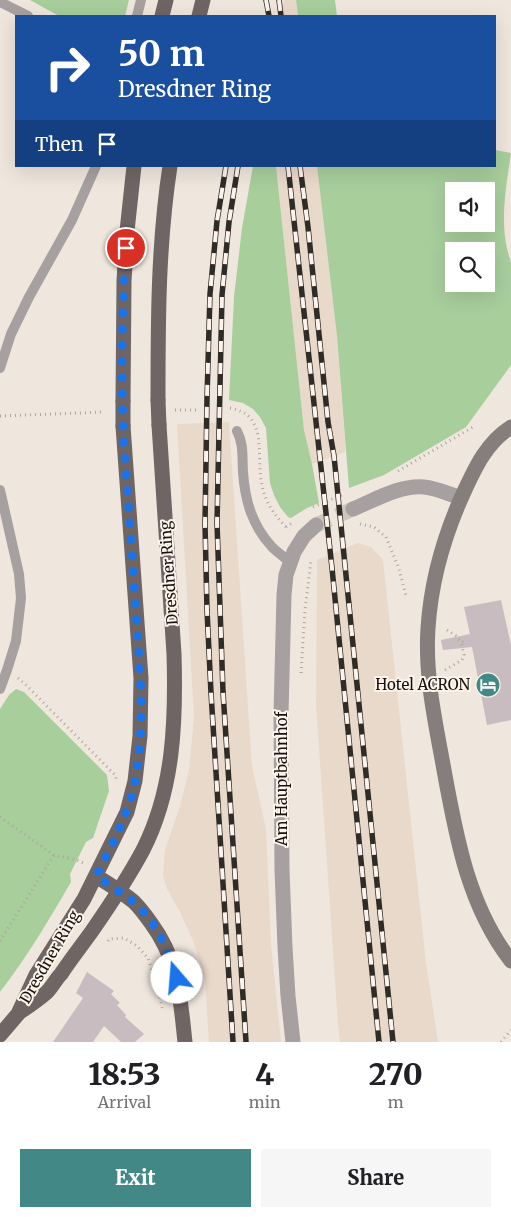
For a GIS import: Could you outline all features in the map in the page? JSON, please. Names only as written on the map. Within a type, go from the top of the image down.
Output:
[{"type":"main road","points":[[162,15],[166,0]]},
{"type":"main road","points":[[199,15],[203,0]]},
{"type":"main road","name":"Dresdner Ring","points":[[18,1014],[36,975],[84,899],[92,870],[127,812],[135,781],[140,736],[140,678],[123,426],[124,281],[134,167]]},
{"type":"main road","name":"Dresdner Ring","points":[[18,1014],[47,992],[86,940],[118,891],[143,849],[157,816],[168,776],[176,705],[158,400],[162,231],[170,167]]},
{"type":"main road","points":[[92,870],[135,903],[158,932],[172,961],[177,978],[185,1042]]},
{"type":"main road","points":[[0,1035],[18,1014]]},
{"type":"street","points":[[511,427],[497,437],[483,454],[455,513],[440,559],[430,606],[427,644],[430,698],[464,867],[482,914],[497,942],[511,961]]},
{"type":"street","points":[[355,516],[401,489],[425,487],[461,498]]},
{"type":"street","name":"Am Hauptbahnhof","points":[[293,1042],[288,996],[282,870],[281,714],[284,595],[286,576],[299,542],[316,526]]},
{"type":"lane","points":[[137,15],[141,0]]},
{"type":"lane","points":[[0,2],[26,15]]},
{"type":"lane","points":[[0,368],[11,334],[29,297],[72,220],[96,167]]},
{"type":"lane","points":[[236,431],[241,440],[244,490],[248,507],[258,528],[272,546],[290,562]]},
{"type":"lane","points":[[0,490],[19,574],[21,598],[16,641],[0,689]]},
{"type":"path","points":[[230,408],[248,415],[254,422],[258,430],[262,485],[266,499],[273,512],[299,542]]},
{"type":"path","points":[[175,410],[196,410]]},
{"type":"path","points":[[0,416],[104,412]]},
{"type":"path","points":[[355,516],[374,527],[386,537],[399,569],[406,596]]},
{"type":"path","points":[[301,678],[305,610],[312,554]]},
{"type":"path","points":[[428,677],[462,660],[464,655],[461,642],[447,630]]},
{"type":"path","points":[[461,642],[466,641]]},
{"type":"path","points":[[7,670],[26,685],[116,776],[116,785]]},
{"type":"path","points":[[0,817],[54,855],[77,860],[92,870]]},
{"type":"path","points":[[0,941],[54,855]]},
{"type":"path","points":[[104,944],[109,939],[124,938],[137,946],[148,958],[164,1015]]},
{"type":"path","points":[[501,1042],[511,1030]]},
{"type":"shaded area","points":[[284,0],[296,0],[298,15],[279,15]]},
{"type":"shaded area","points":[[276,167],[317,167],[337,336],[345,452],[312,464],[304,430]]},
{"type":"shaded area","points":[[229,422],[252,766],[266,829],[271,944],[281,1042],[209,1042],[205,981],[194,943],[167,889],[163,875],[165,850],[180,806],[189,770],[194,717],[177,424]]},
{"type":"shaded area","points":[[358,543],[371,547],[383,560],[426,963],[438,1042],[340,1042],[316,704],[317,560]]},
{"type":"green space","points":[[30,0],[129,0],[125,15],[57,15]]},
{"type":"green space","points":[[296,0],[335,0],[337,15],[298,15]]},
{"type":"green space","points":[[496,150],[511,153],[505,194],[504,222],[507,249],[511,262],[511,365],[466,427],[384,475],[349,488],[337,336],[317,167],[496,167]]},
{"type":"green space","points":[[253,167],[276,167],[304,430],[319,503],[291,518],[280,507],[270,483],[266,428],[253,409],[243,403],[229,400],[234,297],[242,228]]},
{"type":"green space","points":[[16,689],[24,692],[107,775],[109,791],[93,838],[86,842],[70,874],[71,882],[29,952],[0,992],[0,709],[9,695]]},
{"type":"building","name":"Hotel ACRON","points":[[501,600],[511,645],[511,720],[487,725],[472,647],[443,650],[441,640],[470,634],[464,607]]},
{"type":"building","points":[[87,972],[114,991],[111,994],[120,1003],[117,1005],[126,1015],[125,1017],[144,1034],[135,1042],[121,1042],[104,1026],[93,1042],[53,1042],[83,998],[76,993]]},
{"type":"tunnel","points":[[316,525],[353,509]]},
{"type":"railway","points":[[266,0],[269,15]]},
{"type":"railway","points":[[279,0],[281,15]]},
{"type":"railway","points":[[226,167],[217,221],[210,294],[205,524],[211,693],[233,1042]]},
{"type":"railway","points":[[238,167],[229,222],[222,295],[217,523],[223,692],[246,1042]]},
{"type":"railway","points":[[288,167],[332,568],[379,1042]]},
{"type":"railway","points":[[300,167],[328,422],[334,456],[393,1042]]},
{"type":"place","name":"Hotel ACRON","points":[[488,685]]},
{"type":"route","points":[[126,248],[122,360],[123,426],[140,678],[140,736],[135,781],[127,812],[96,876],[135,903],[144,914],[164,942],[177,978]]}]
